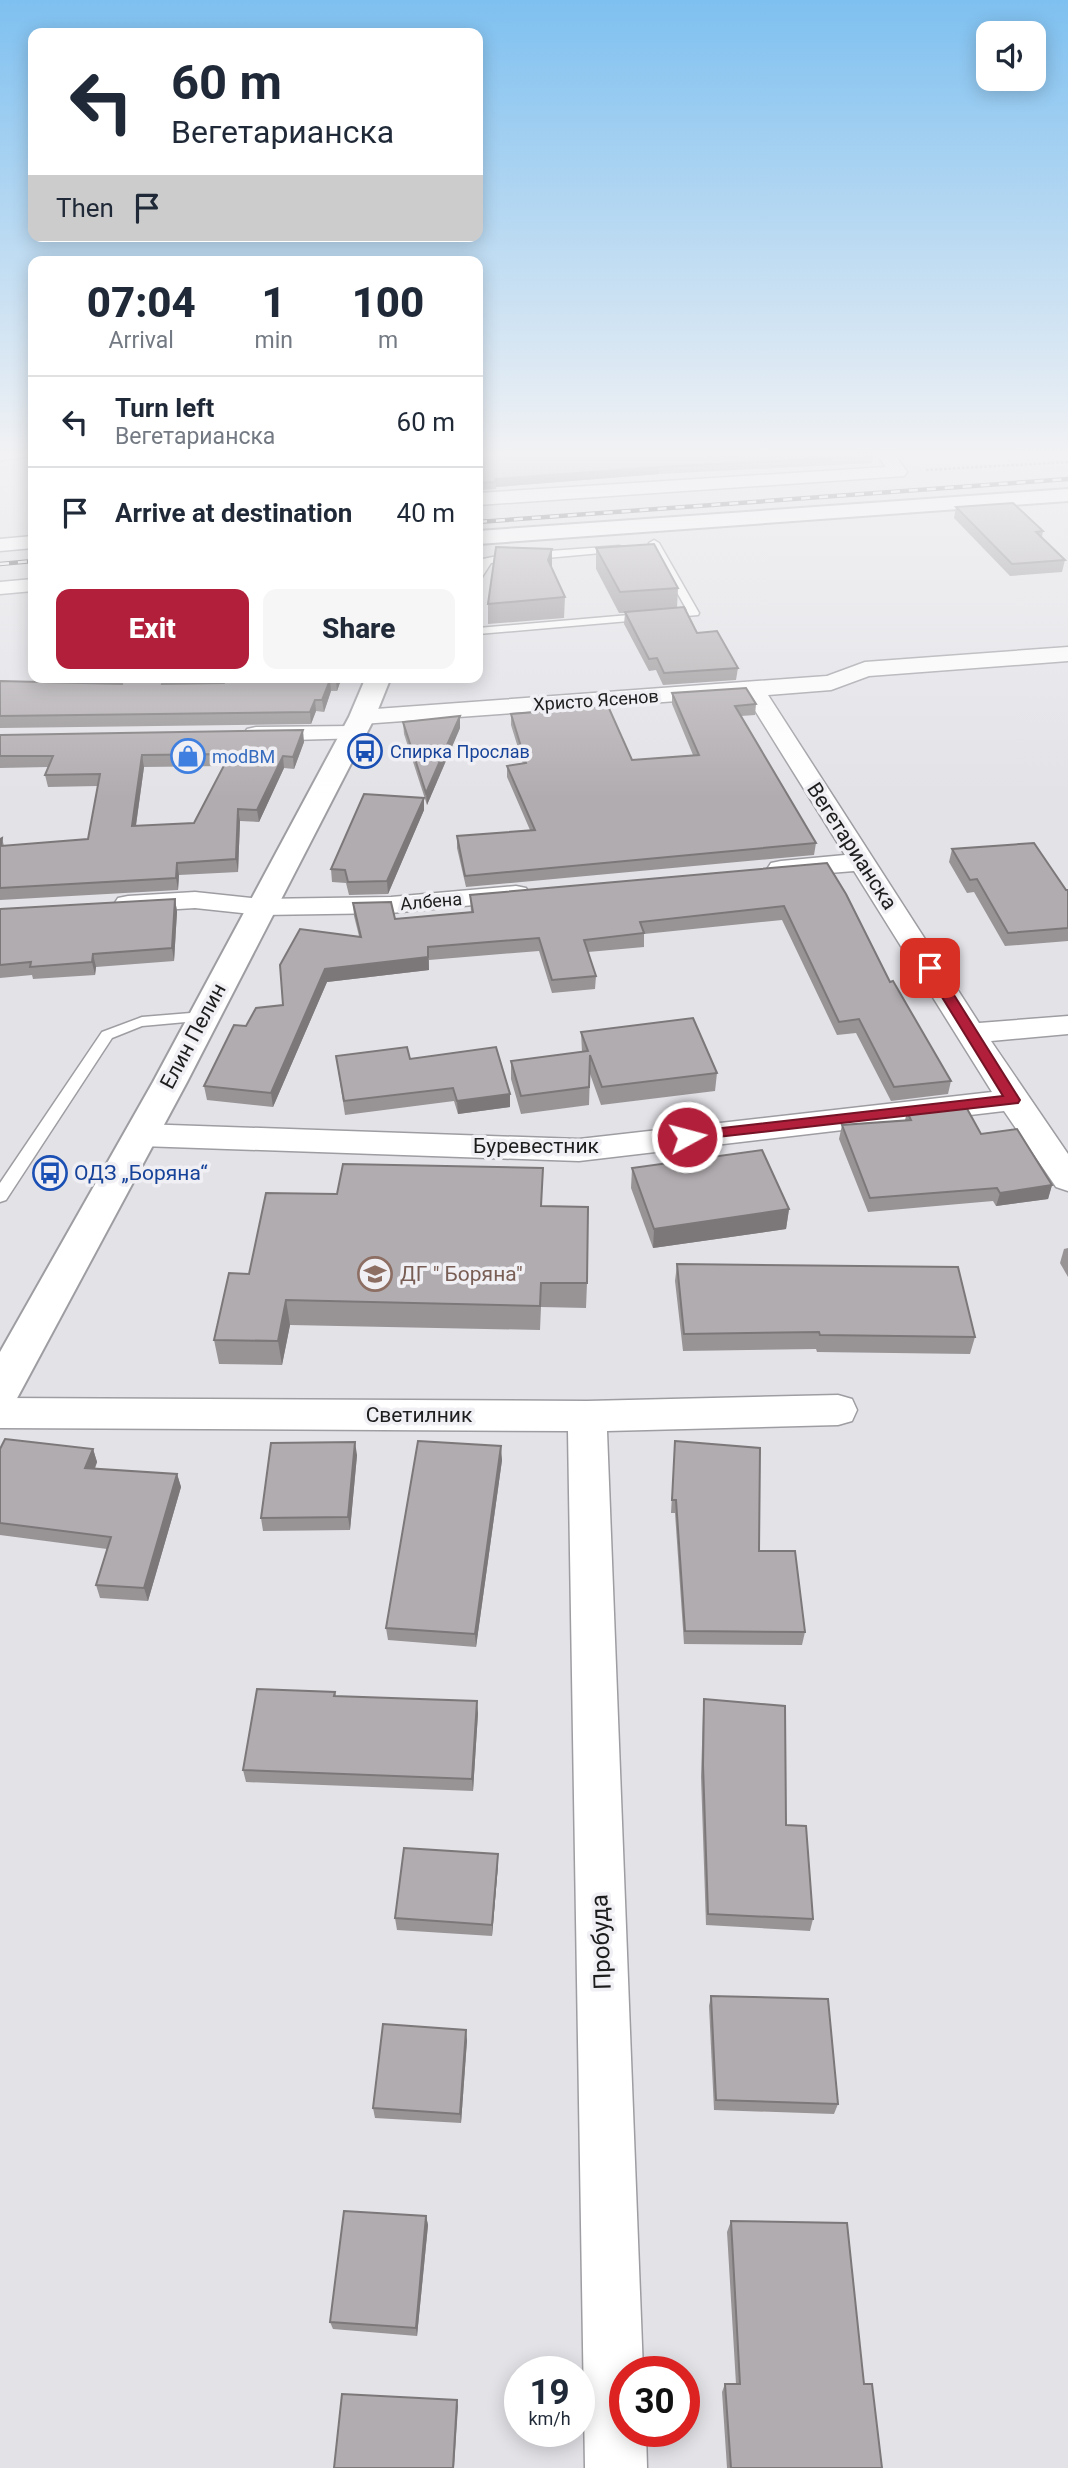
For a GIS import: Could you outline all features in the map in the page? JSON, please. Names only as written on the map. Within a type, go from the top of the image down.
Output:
[{"type":"street","points":[[0,588],[28,585]]},
{"type":"street","name":"Христо Ясенов","points":[[231,734],[831,683],[865,669],[1068,653]]},
{"type":"street","name":"Елин Пелин","points":[[0,1390],[141,1135],[358,725],[376,683]]},
{"type":"street","name":"Вегетарианска","points":[[752,688],[1013,1100],[1068,1179]]},
{"type":"street","points":[[750,872],[861,862]]},
{"type":"street","name":"Албена","points":[[97,905],[195,900],[261,907],[391,905],[543,891]]},
{"type":"street","points":[[972,1032],[1068,1025]]},
{"type":"street","name":"Буревестник","points":[[141,1135],[579,1150],[1013,1100]]},
{"type":"street","name":"Светилник","points":[[0,1413],[587,1416],[838,1410]]},
{"type":"street","name":"Пробуда","points":[[587,1416],[616,2468]]},
{"type":"lane","points":[[483,631],[694,613],[669,567]]},
{"type":"lane","points":[[0,1196],[107,1035],[123,1025],[143,1019],[203,1017]]},
{"type":"building","points":[[493,567],[551,567],[565,597],[488,604]]},
{"type":"building","points":[[606,567],[667,567],[678,588],[620,592]]},
{"type":"building","points":[[684,607],[697,633],[717,631],[738,668],[664,673],[657,658],[649,659],[625,612]]},
{"type":"building","points":[[0,681],[122,684],[329,683],[322,700],[315,700],[310,712],[0,716]]},
{"type":"building","points":[[746,688],[756,704],[735,706],[816,843],[465,876],[457,836],[535,830],[507,766],[526,763],[511,714],[608,706],[632,760],[699,755],[672,693]]},
{"type":"building","points":[[460,716],[443,754],[426,793],[403,722]]},
{"type":"building","points":[[303,730],[293,757],[283,756],[257,810],[238,809],[236,859],[177,863],[176,878],[0,888],[0,839],[2,838],[1,846],[88,839],[100,774],[45,775],[53,756],[0,756],[0,735]],"holes":[[[230,754],[194,823],[132,826],[142,755]]]},
{"type":"building","points":[[364,794],[424,798],[387,881],[348,882],[345,870],[331,869]]},
{"type":"building","points":[[1034,843],[1068,890],[1068,928],[1008,933],[977,879],[970,880],[952,849]]},
{"type":"building","points":[[827,863],[846,894],[890,982],[893,981],[951,1081],[894,1087],[859,1019],[839,1022],[784,906],[640,922],[644,933],[584,940],[596,976],[552,980],[539,938],[428,947],[428,957],[325,969],[271,1093],[204,1086],[234,1025],[246,1026],[256,1008],[283,1005],[280,965],[300,929],[361,937],[353,903],[391,902],[395,919],[473,912],[470,895]]},
{"type":"building","points":[[175,899],[172,948],[93,954],[92,962],[30,967],[31,962],[0,965],[0,909]]},
{"type":"building","points":[[693,1018],[717,1073],[602,1087],[590,1055],[589,1087],[521,1096],[511,1061],[588,1051],[581,1032]]},
{"type":"building","points":[[407,1047],[410,1059],[496,1047],[510,1094],[457,1101],[453,1088],[344,1101],[336,1056]]},
{"type":"building","points":[[965,1105],[981,1134],[1017,1129],[1052,1185],[1000,1193],[997,1188],[870,1198],[842,1125],[911,1120],[907,1112]]},
{"type":"building","points":[[762,1150],[789,1209],[654,1229],[632,1168]]},
{"type":"building","points":[[343,1164],[543,1168],[541,1206],[588,1207],[587,1283],[541,1283],[540,1306],[286,1300],[278,1341],[214,1340],[229,1273],[249,1274],[266,1193],[337,1194]]},
{"type":"building","points":[[677,1264],[958,1267],[975,1337],[820,1335],[819,1332],[684,1334]]},
{"type":"building","points":[[5,1439],[93,1449],[85,1468],[177,1474],[144,1588],[96,1585],[111,1537],[0,1523],[0,1449]]},
{"type":"building","points":[[418,1441],[501,1446],[475,1634],[386,1628]]},
{"type":"building","points":[[675,1441],[760,1448],[759,1551],[795,1551],[805,1632],[685,1631],[676,1500],[672,1500]]},
{"type":"building","points":[[355,1442],[348,1517],[261,1518],[271,1443]]},
{"type":"building","points":[[257,1689],[335,1692],[334,1696],[477,1701],[472,1779],[243,1770]]},
{"type":"building","points":[[704,1699],[785,1706],[786,1825],[806,1826],[813,1919],[708,1914],[703,1765]]},
{"type":"building","points":[[404,1848],[498,1854],[492,1925],[395,1918]]},
{"type":"building","points":[[711,1996],[828,1999],[838,2104],[716,2100]]},
{"type":"building","points":[[383,2024],[466,2030],[460,2114],[373,2108]]},
{"type":"building","points":[[344,2211],[426,2216],[416,2328],[330,2322]]},
{"type":"building","points":[[731,2221],[847,2223],[864,2384],[872,2384],[882,2468],[731,2468],[725,2384],[740,2384]]},
{"type":"building","points":[[342,2394],[457,2400],[453,2468],[334,2468]]},
{"type":"place","name":"Спирка Прослав","points":[[365,751]]},
{"type":"place","name":"modBM","points":[[188,756]]},
{"type":"place","name":"ОДЗ „Боряна“","points":[[50,1173]]},
{"type":"place","name":"ДГ \" Боряна\"","points":[[375,1274]]},
{"type":"route","points":[[687,1137],[1013,1100],[930,968]]}]
